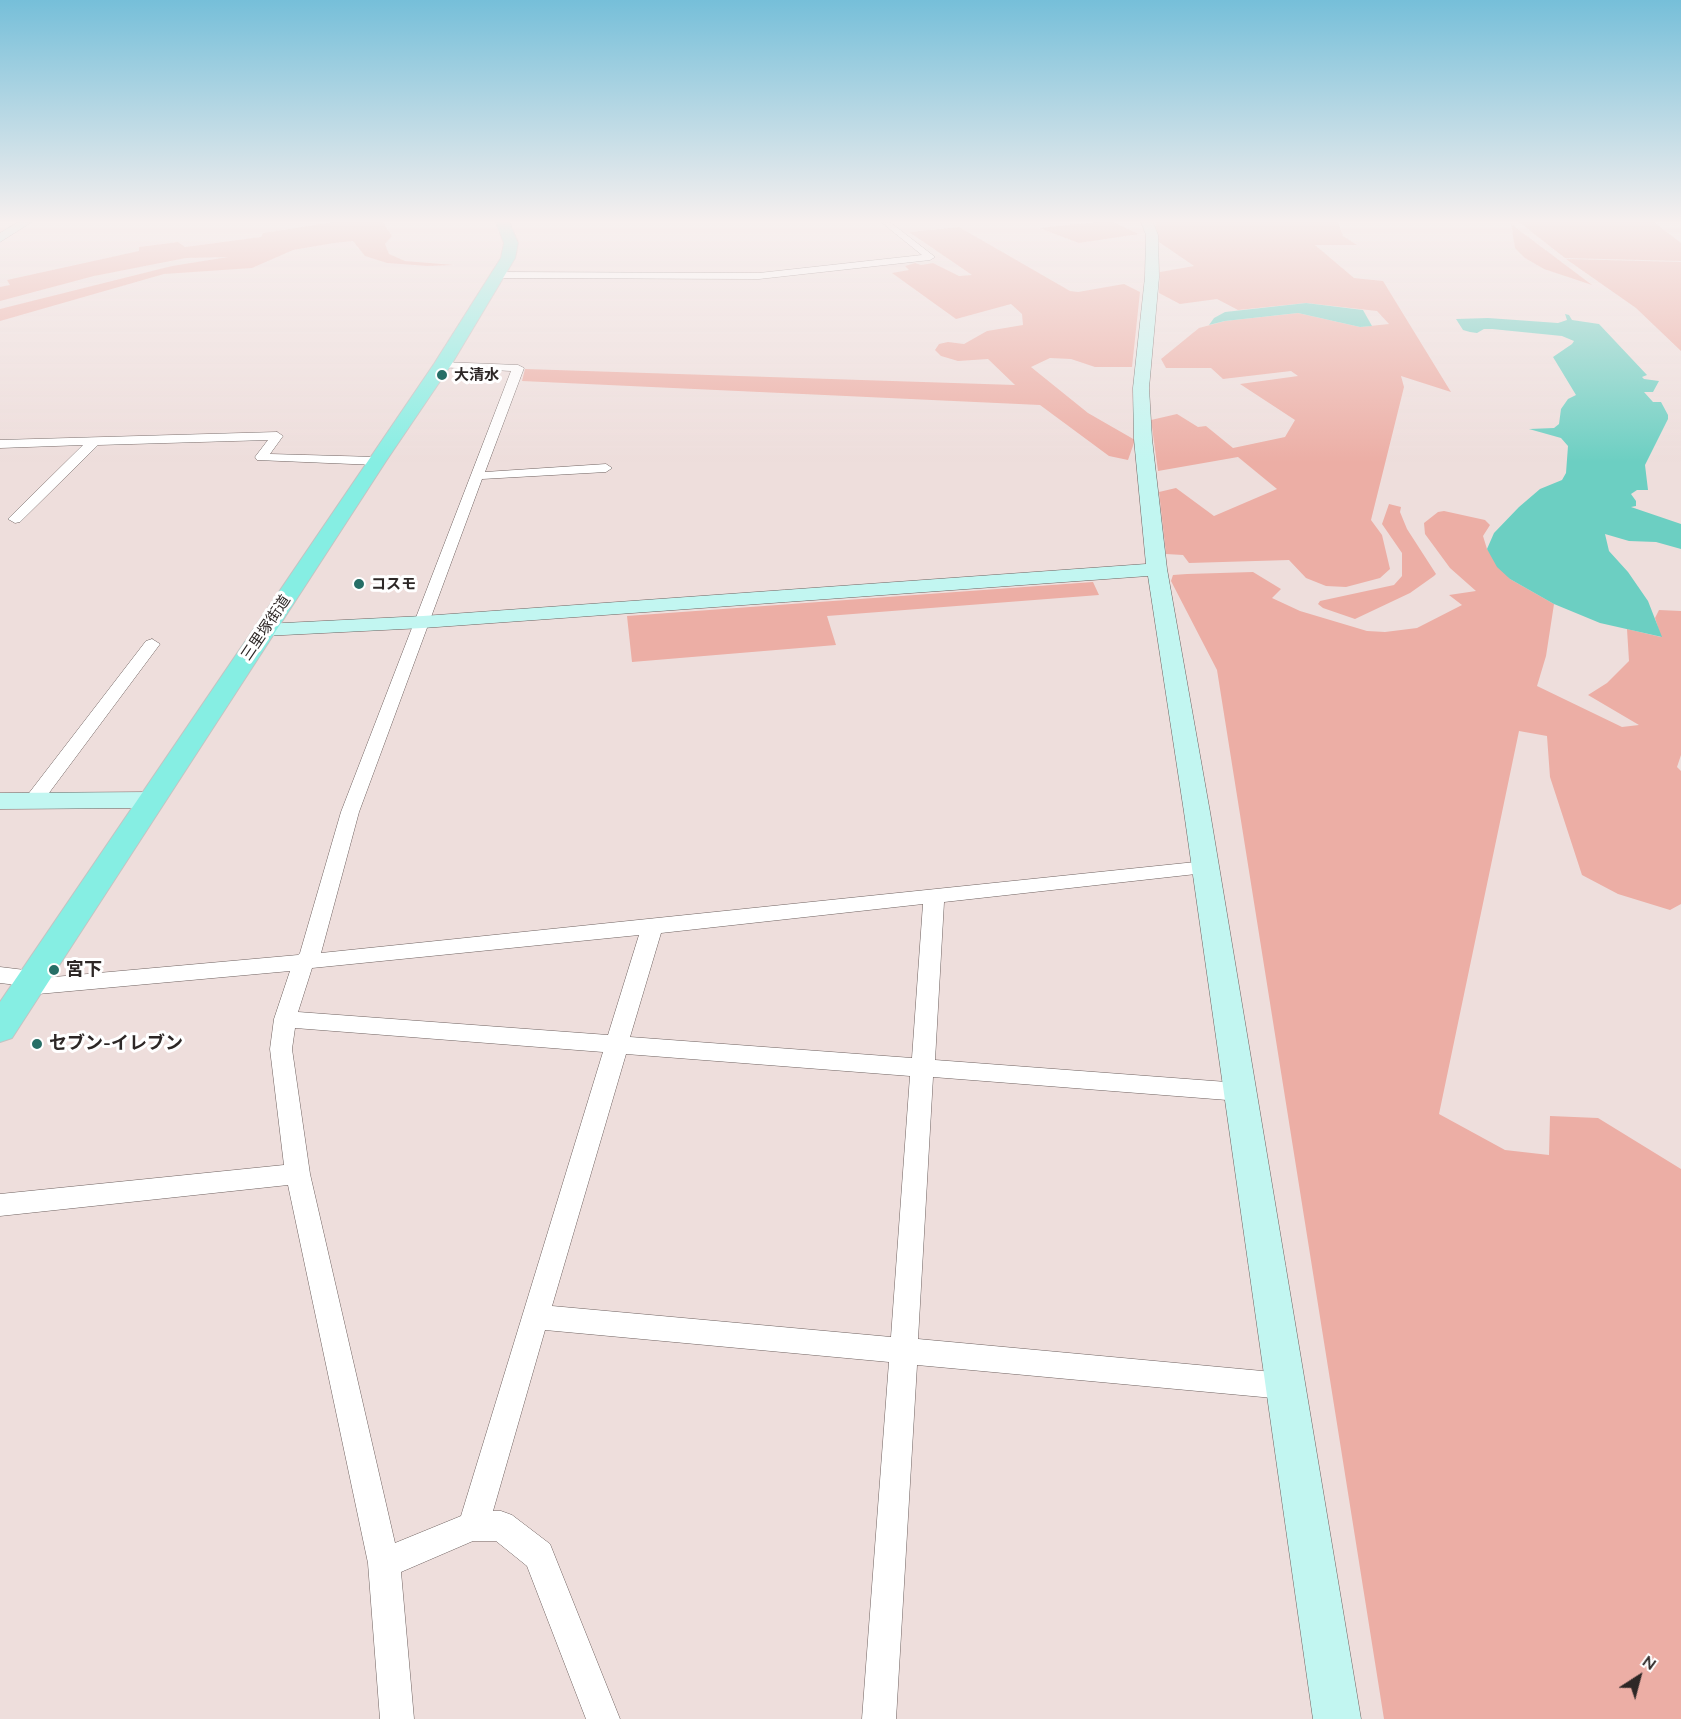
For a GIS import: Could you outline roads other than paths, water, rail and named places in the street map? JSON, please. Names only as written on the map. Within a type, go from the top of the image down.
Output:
[{"type":"main road","name":"三里塚街道","points":[[0,1029],[20,980],[152,800],[442,365],[480,302]]},
{"type":"street","points":[[1150,302],[1141,388],[1143,440],[1157,569],[1337,1719]]},
{"type":"street","points":[[397,1719],[384,1563],[298,1174],[281,1049],[285,1019],[304,962],[310,955],[350,812],[518,368],[442,365]]},
{"type":"street","points":[[0,444],[277,436],[261,457],[376,461]]},
{"type":"street","points":[[15,519],[95,441]]},
{"type":"street","points":[[476,476],[606,468]]},
{"type":"street","points":[[264,630],[423,622],[1157,569]]},
{"type":"street","points":[[33,801],[152,644]]},
{"type":"street","points":[[0,801],[152,800]]},
{"type":"street","points":[[20,980],[304,962],[1205,867]]},
{"type":"street","points":[[879,1719],[934,896]]},
{"type":"street","points":[[473,1526],[652,927]]},
{"type":"street","points":[[285,1019],[1240,1092]]},
{"type":"street","points":[[0,1205],[298,1174]]},
{"type":"street","points":[[535,1317],[1284,1386]]},
{"type":"street","points":[[384,1563],[473,1526],[501,1526],[539,1555],[603,1719]]},
{"type":"water","points":[[1306,303],[1363,310],[1372,326],[1360,327],[1298,313],[1225,321],[1209,325],[1214,318],[1225,312]]},
{"type":"water","points":[[1565,314],[1569,315],[1572,320],[1599,324],[1647,375],[1642,377],[1644,379],[1659,381],[1653,392],[1644,392],[1653,402],[1661,402],[1668,419],[1645,465],[1648,490],[1637,490],[1631,494],[1636,501],[1636,506],[1631,507],[1681,524],[1681,549],[1656,542],[1629,541],[1605,534],[1609,551],[1628,572],[1648,601],[1662,637],[1600,623],[1554,604],[1510,579],[1497,567],[1487,549],[1494,533],[1519,507],[1540,489],[1562,480],[1566,473],[1568,446],[1561,438],[1529,429],[1554,428],[1559,424],[1561,409],[1568,399],[1576,395],[1553,357],[1574,341],[1562,336],[1492,329],[1484,329],[1477,333],[1470,332],[1463,330],[1456,319],[1488,318],[1558,323],[1567,320]]},
{"type":"place","name":"大清水","points":[[442,375]]},
{"type":"place","name":"コスモ","points":[[359,584]]},
{"type":"place","name":"宮下","points":[[54,970]]},
{"type":"place","name":"セブン-イレブン","points":[[37,1044]]}]
